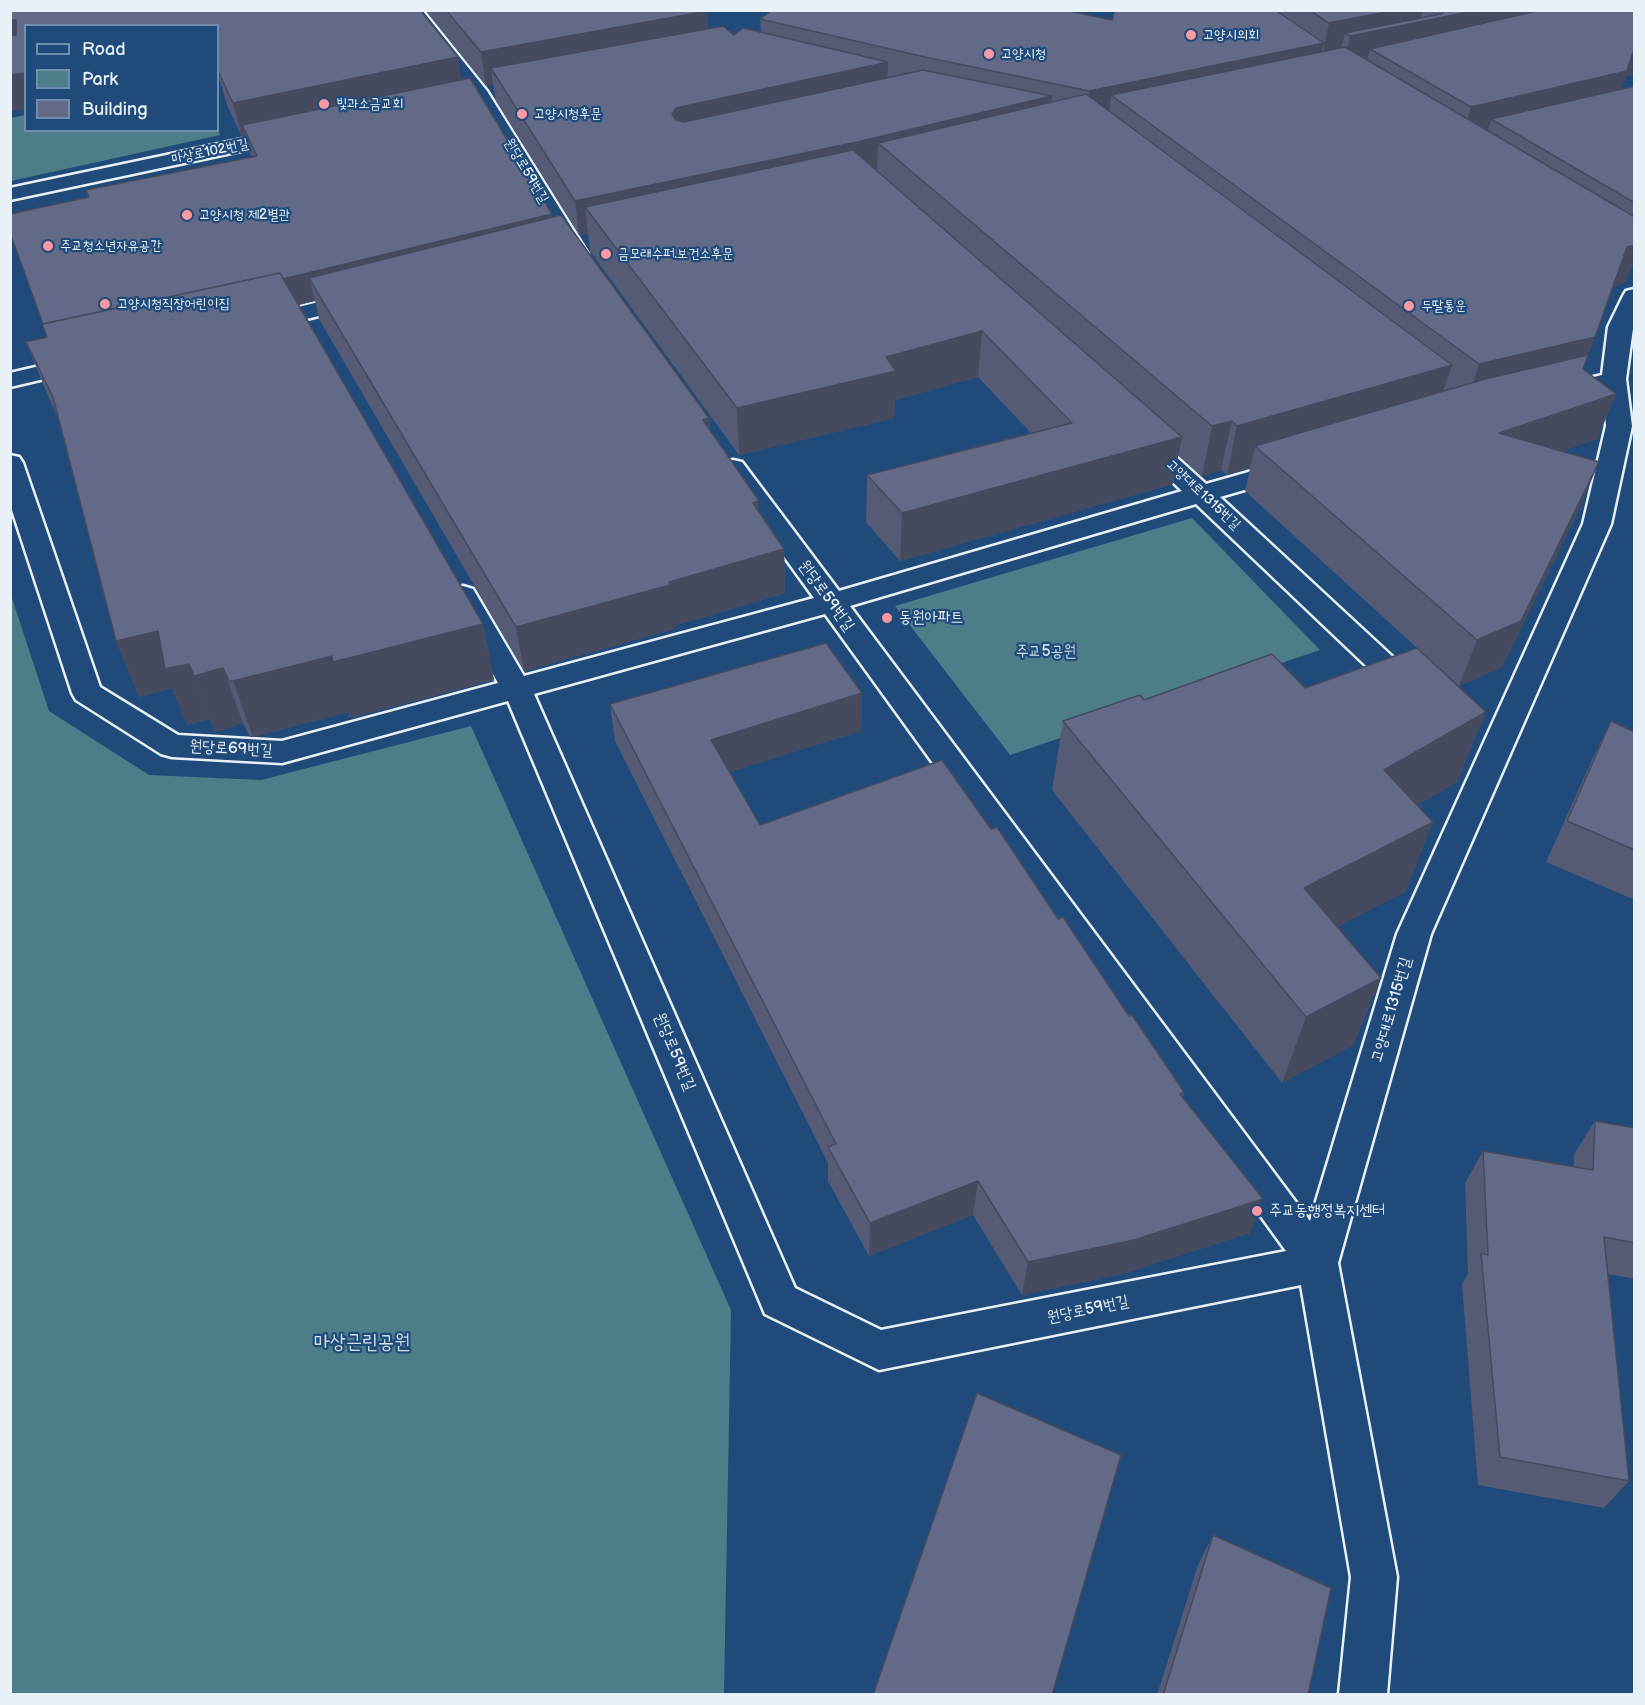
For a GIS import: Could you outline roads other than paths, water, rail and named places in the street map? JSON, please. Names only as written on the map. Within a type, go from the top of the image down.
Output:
[{"type":"street","name":"원당로59번길","points":[[411,10],[480,95],[572,247],[593,275]]},
{"type":"street","name":"마상로102번길","points":[[10,194],[306,132]]},
{"type":"street","points":[[243,327],[381,294]]},
{"type":"street","name":"고양대로1315번길","points":[[1318,1263],[1414,934],[1481,757],[1597,524],[1619,426],[1614,379],[1620,327],[1635,296]]},
{"type":"street","points":[[302,314],[319,344]]},
{"type":"street","points":[[10,380],[104,358]]},
{"type":"street","points":[[1537,398],[1614,379]]},
{"type":"street","name":"고양대로1315번길","points":[[1123,423],[1203,494],[1429,708]]},
{"type":"street","name":"원당로59번길","points":[[718,448],[1318,1263],[1374,1577],[1363,1695]]},
{"type":"street","name":"원당로69번길","points":[[10,463],[87,693],[172,746],[282,752],[830,603],[1315,460]]},
{"type":"street","name":"원당로59번길","points":[[447,567],[533,720],[780,1301],[879,1350],[1318,1263]]},
{"type":"place","name":"고양시의회","points":[[1191,35]]},
{"type":"place","name":"고양시청","points":[[989,54]]},
{"type":"place","name":"빛과소금교회","points":[[324,104]]},
{"type":"place","name":"고양시청후문","points":[[522,114]]},
{"type":"place","name":"고양시청 제2별관","points":[[187,215]]},
{"type":"place","name":"주교청소년자유공간","points":[[48,246]]},
{"type":"place","name":"금모래수퍼.보건소후문","points":[[606,254]]},
{"type":"place","name":"고양시청직장어린이집","points":[[105,304]]},
{"type":"place","name":"두딸통운","points":[[1409,306]]},
{"type":"place","name":"동원아파트","points":[[887,618]]},
{"type":"place","name":"주교동행정복지센터","points":[[1257,1211]]},
{"type":"park label","name":"주교5공원","points":[[1046,652]]},
{"type":"park label","name":"마상근린공원","points":[[362,1343]]}]
